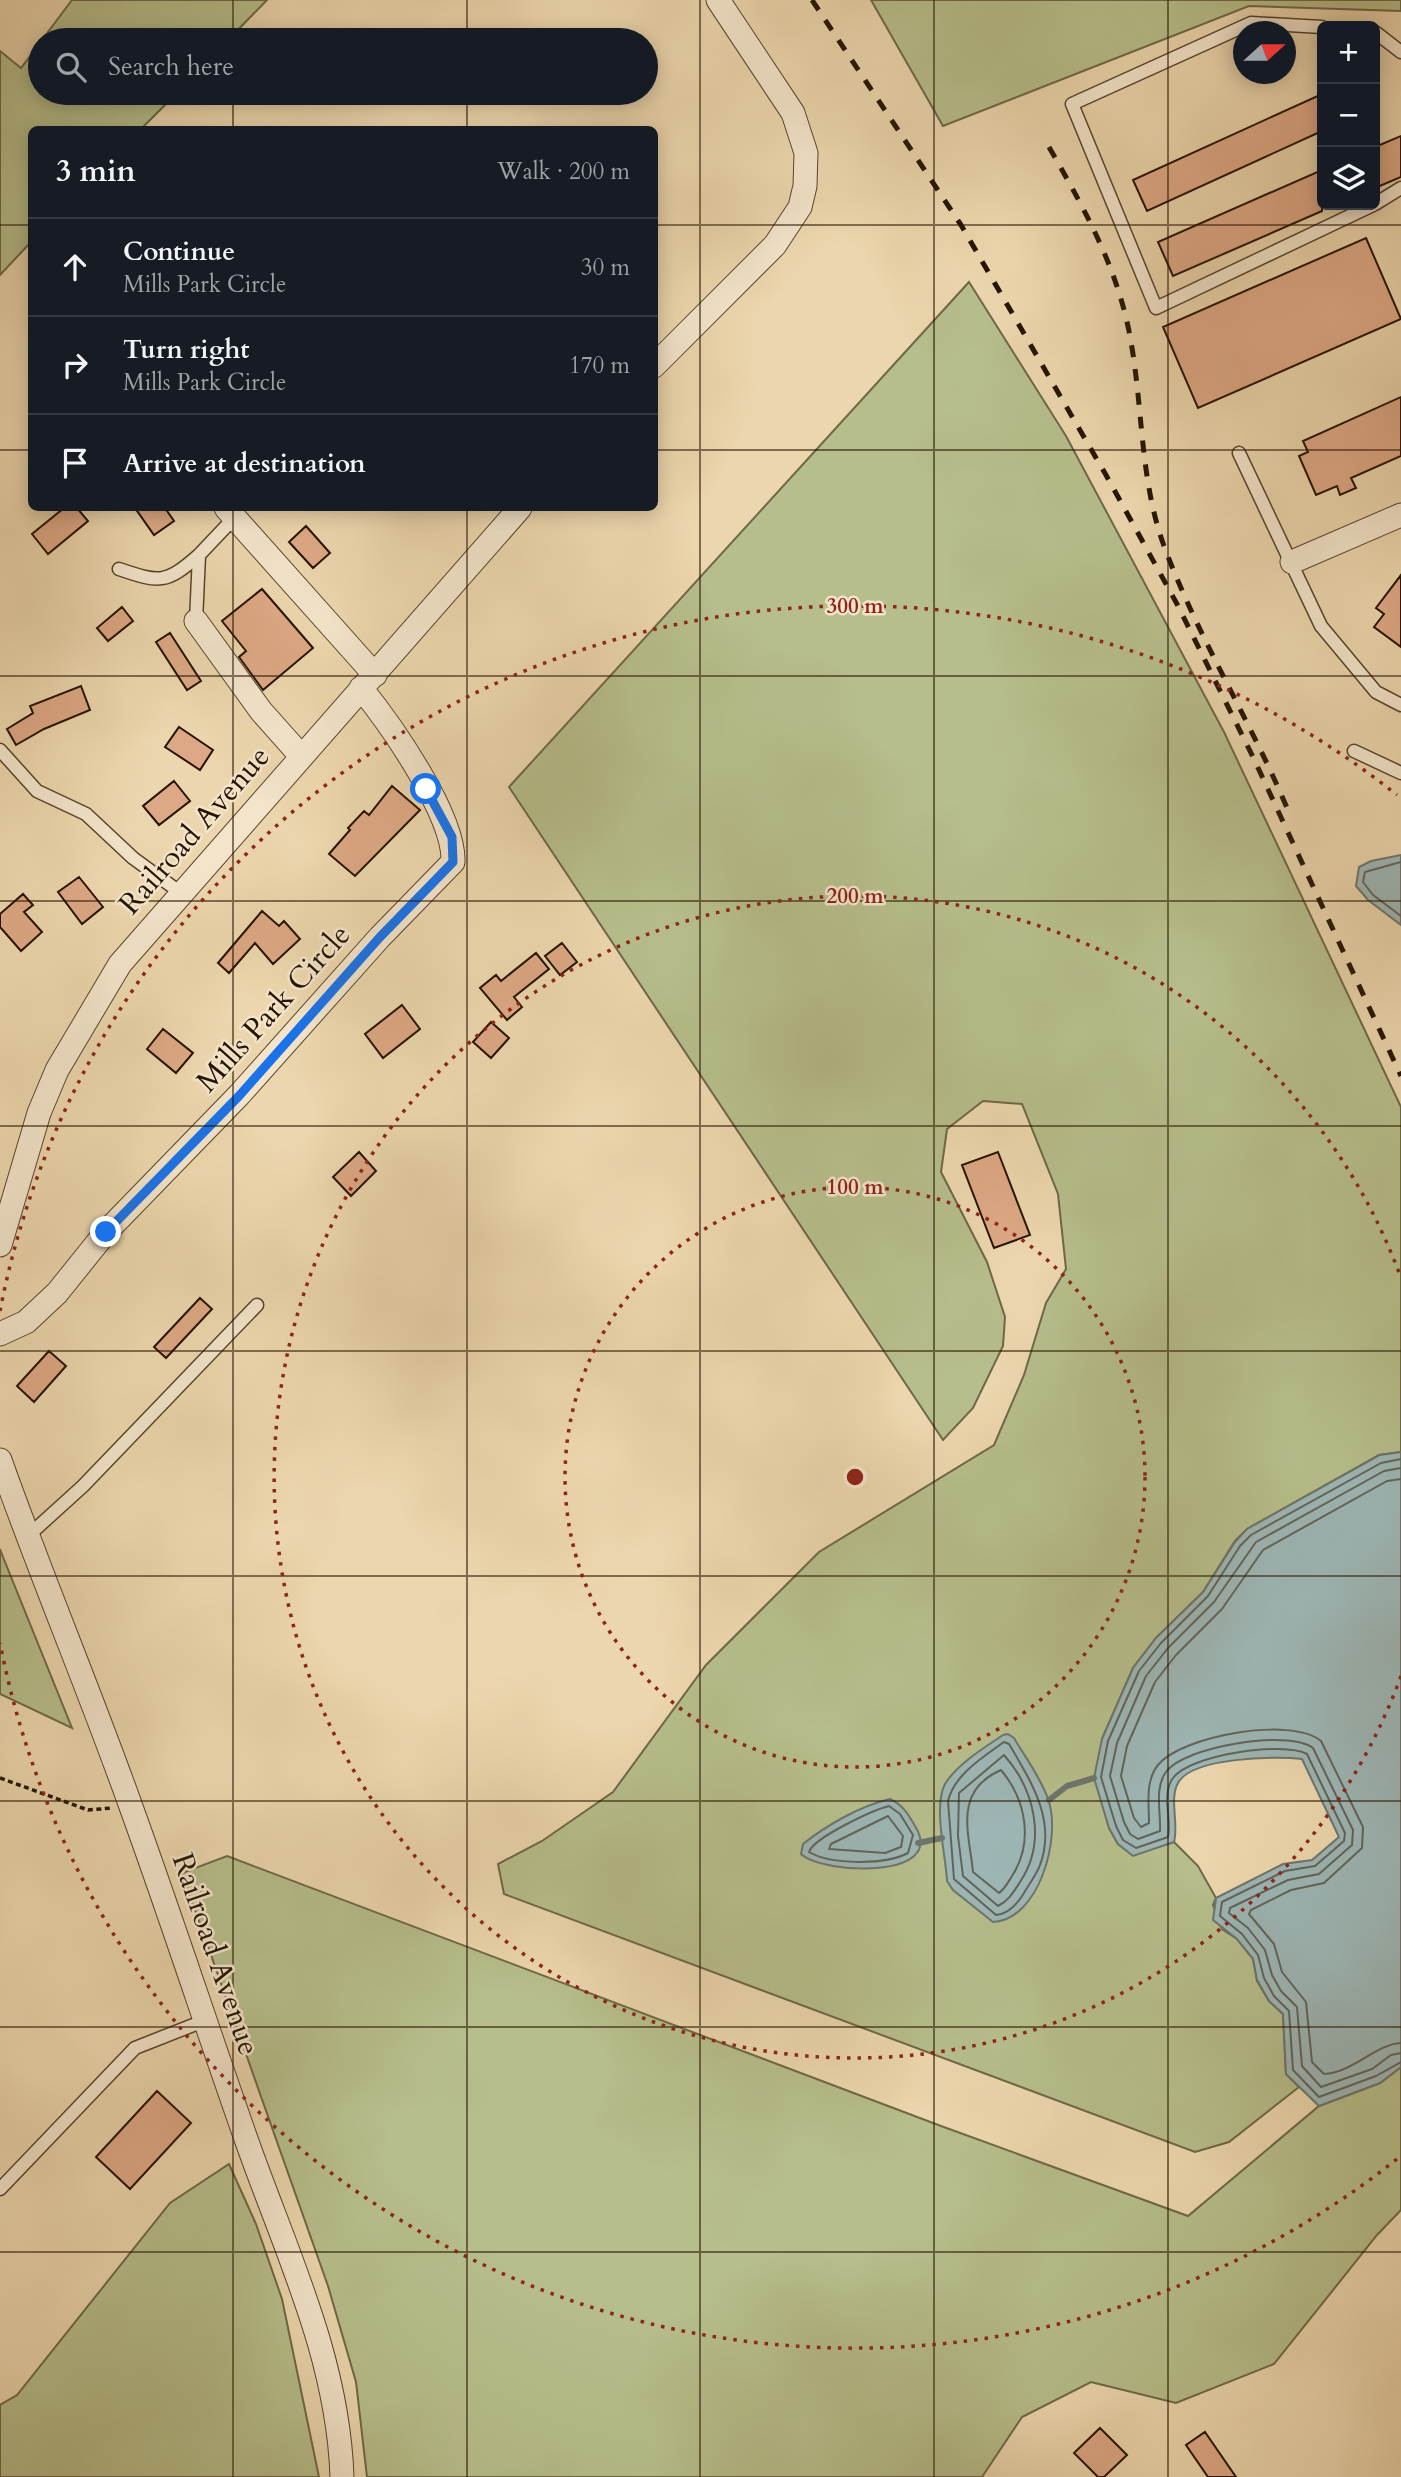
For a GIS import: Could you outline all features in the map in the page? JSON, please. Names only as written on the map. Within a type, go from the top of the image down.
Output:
[{"type":"street","points":[[658,362],[775,245],[800,206],[805,186],[806,153],[793,113],[718,0]]},
{"type":"street","name":"Railroad Avenue","points":[[0,1245],[39,1113],[57,1070],[120,964],[517,511]]},
{"type":"street","points":[[231,512],[368,682]]},
{"type":"street","points":[[1292,562],[1401,515]]},
{"type":"street","points":[[196,621],[261,711],[301,756]]},
{"type":"street","name":"Mills Park Circle","points":[[0,1334],[26,1322],[57,1293],[106,1232],[239,1096],[380,937],[453,862],[452,837],[368,682]]},
{"type":"street","name":"Railroad Avenue","points":[[0,1460],[131,1805],[321,2345],[338,2433],[342,2477]]},
{"type":"lane","points":[[1317,27],[1251,23],[1072,104],[1156,308],[1361,210]]},
{"type":"lane","points":[[1380,36],[1401,52]]},
{"type":"lane","points":[[1380,200],[1401,188]]},
{"type":"lane","points":[[1239,453],[1321,626],[1376,692],[1401,705]]},
{"type":"lane","points":[[119,569],[153,580],[166,580],[199,555],[231,512]]},
{"type":"lane","points":[[196,621],[199,555]]},
{"type":"lane","points":[[0,750],[37,791],[86,814],[133,858],[181,894]]},
{"type":"lane","points":[[1354,751],[1401,773]]},
{"type":"lane","points":[[29,1535],[83,1486],[257,1305]]},
{"type":"lane","points":[[0,2189],[135,2048],[206,2020]]},
{"type":"path","points":[[0,1778],[88,1810],[131,1805]]},
{"type":"green space","points":[[72,0],[267,0],[240,28],[51,28]]},
{"type":"green space","points":[[871,0],[1401,0],[1401,11],[1249,6],[943,126]]},
{"type":"green space","points":[[0,51],[21,68],[28,59],[28,105],[165,105],[144,126],[28,126],[28,245],[0,275]]},
{"type":"green space","points":[[969,282],[1066,436],[1224,732],[1401,1107],[1401,1452],[1379,1455],[1247,1529],[1235,1541],[1203,1592],[1156,1638],[1133,1668],[1102,1739],[1109,1828],[1118,1844],[1133,1855],[1174,1842],[1198,1866],[1216,1898],[1213,1905],[1222,1929],[1237,1939],[1253,1959],[1257,1981],[1269,2001],[1283,2014],[1286,2074],[1299,2087],[1229,2142],[1195,2152],[504,1894],[498,1864],[542,1841],[613,1792],[706,1665],[819,1552],[994,1445],[1024,1375],[1046,1303],[1066,1269],[1058,1194],[1022,1104],[983,1101],[947,1129],[941,1172],[987,1262],[1005,1317],[1003,1346],[973,1408],[943,1440],[509,787]]},
{"type":"green space","points":[[0,1549],[3,1557],[72,1728],[0,1694]]},
{"type":"green space","points":[[227,1856],[941,2126],[1188,2216],[1319,2106],[1380,2083],[1401,2067],[1401,2210],[1377,2235],[1274,2364],[1176,2403],[1091,2382],[1022,2417],[982,2477],[367,2477],[356,2382],[328,2286],[182,1873]]},
{"type":"green space","points":[[229,2164],[256,2224],[282,2299],[319,2477],[0,2477],[0,2405],[17,2395],[170,2203]]},
{"type":"water","points":[[1401,855],[1401,925],[1368,900],[1356,886],[1359,867],[1371,861]]},
{"type":"water","points":[[1401,1452],[1401,2067],[1380,2083],[1319,2106],[1286,2074],[1283,2014],[1269,2001],[1257,1980],[1253,1959],[1237,1939],[1213,1920],[1216,1898],[1283,1864],[1312,1860],[1339,1837],[1302,1759],[1236,1760],[1217,1763],[1186,1774],[1175,1789],[1174,1842],[1133,1856],[1118,1844],[1109,1828],[1094,1778],[1102,1739],[1133,1668],[1156,1638],[1203,1592],[1235,1542],[1247,1529],[1380,1455]]},
{"type":"water","points":[[1008,1734],[1014,1738],[1045,1791],[1052,1815],[1052,1834],[1043,1874],[1034,1892],[1023,1907],[1009,1918],[993,1922],[953,1890],[947,1881],[940,1805],[945,1784],[956,1770],[979,1751]]},
{"type":"water","points":[[890,1799],[902,1807],[915,1826],[921,1843],[914,1856],[899,1864],[879,1868],[856,1868],[833,1866],[801,1854],[803,1844],[833,1823],[867,1806]]},
{"type":"building","points":[[1317,96],[1317,133],[1147,211],[1133,180]]},
{"type":"building","points":[[1401,136],[1401,177],[1380,186],[1380,147]]},
{"type":"building","points":[[1317,172],[1317,210],[1322,211],[1173,276],[1158,242]]},
{"type":"building","points":[[1366,238],[1401,319],[1198,408],[1163,327]]},
{"type":"building","points":[[1401,397],[1401,456],[1351,478],[1356,488],[1340,495],[1337,486],[1316,495],[1299,456],[1308,452],[1303,441]]},
{"type":"building","points":[[60,511],[80,511],[88,521],[48,554],[32,534]]},
{"type":"building","points":[[137,511],[167,511],[174,521],[154,535]]},
{"type":"building","points":[[306,526],[330,553],[313,568],[289,542]]},
{"type":"building","points":[[1401,575],[1401,647],[1374,627],[1384,614],[1376,608]]},
{"type":"building","points":[[262,589],[313,648],[263,690],[239,657],[246,651],[222,621]]},
{"type":"building","points":[[122,607],[133,621],[108,641],[97,628]]},
{"type":"building","points":[[170,633],[201,681],[187,690],[156,642]]},
{"type":"building","points":[[81,686],[90,710],[44,729],[16,745],[7,729],[33,713],[30,706]]},
{"type":"building","points":[[179,727],[213,750],[200,770],[165,747]]},
{"type":"building","points":[[174,781],[190,801],[159,825],[143,806]]},
{"type":"building","points":[[392,786],[420,810],[355,876],[329,854],[350,830],[348,828],[364,811],[369,815]]},
{"type":"building","points":[[79,877],[103,907],[82,924],[58,892]]},
{"type":"building","points":[[23,894],[33,905],[24,912],[42,932],[21,951],[0,927],[0,914]]},
{"type":"building","points":[[262,911],[279,926],[284,921],[300,939],[273,964],[255,943],[229,973],[218,963]]},
{"type":"building","points":[[562,943],[577,962],[560,975],[545,956]]},
{"type":"building","points":[[536,953],[549,969],[514,997],[522,1007],[507,1020],[480,988],[496,975],[501,981]]},
{"type":"building","points":[[402,1005],[420,1029],[383,1058],[365,1034]]},
{"type":"building","points":[[491,1022],[509,1038],[491,1058],[473,1042]]},
{"type":"building","points":[[163,1029],[193,1053],[176,1073],[147,1049]]},
{"type":"building","points":[[359,1152],[376,1171],[351,1196],[333,1177]]},
{"type":"building","points":[[998,1152],[1030,1235],[994,1248],[962,1165]]},
{"type":"building","points":[[200,1298],[212,1309],[166,1358],[154,1347]]},
{"type":"building","points":[[49,1351],[66,1366],[34,1402],[17,1386]]},
{"type":"building","points":[[157,2091],[191,2123],[130,2189],[96,2157]]},
{"type":"building","points":[[1100,2428],[1127,2455],[1104,2477],[1098,2477],[1074,2453]]},
{"type":"building","points":[[1205,2432],[1236,2477],[1208,2477],[1186,2445]]},
{"type":"waterway","points":[[1049,1800],[1067,1786],[1094,1778]]},
{"type":"waterway","points":[[918,1843],[942,1838]]},
{"type":"railway","points":[[812,0],[961,225],[1106,475],[1177,604],[1253,757],[1401,1076]]},
{"type":"railway","points":[[1049,147],[1099,241],[1126,316],[1135,367],[1150,496],[1164,546],[1193,614],[1290,815]]},
{"type":"route","points":[[106,1232],[239,1096],[380,937],[453,862],[452,837],[426,789]]}]
